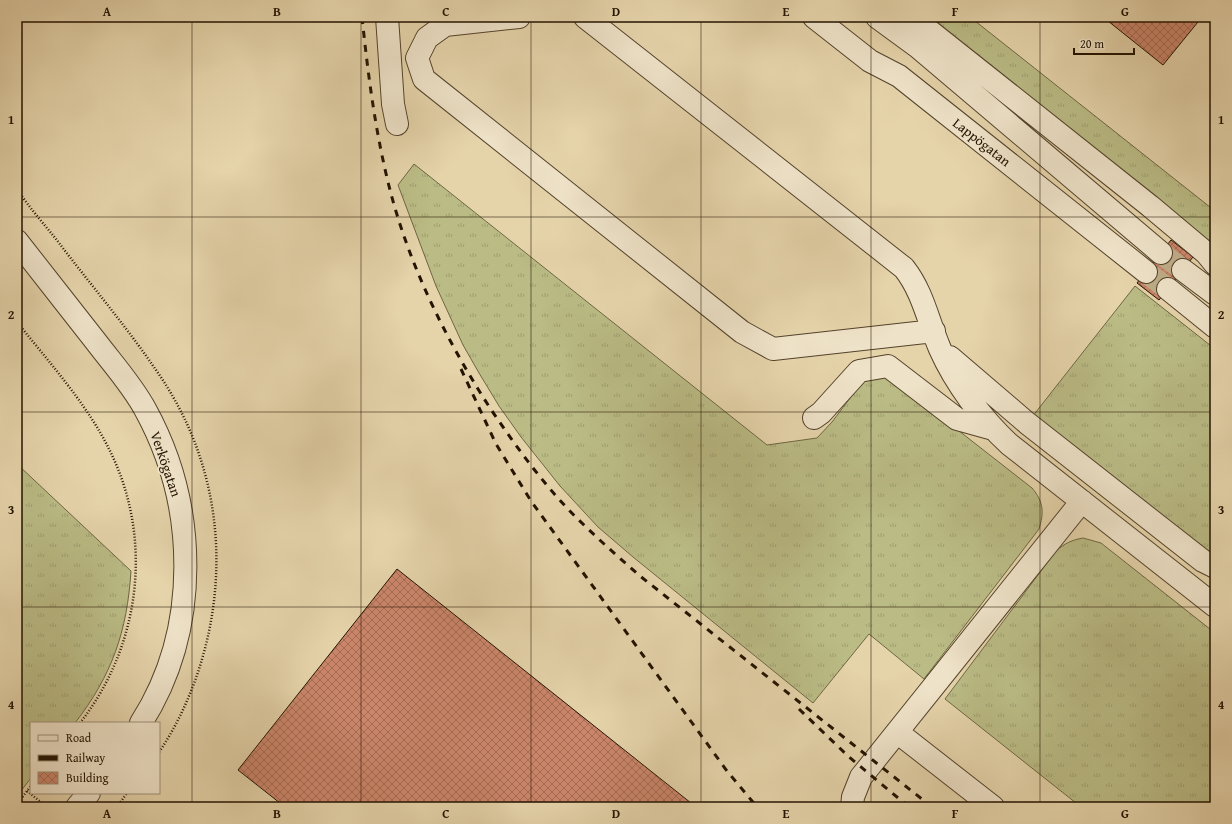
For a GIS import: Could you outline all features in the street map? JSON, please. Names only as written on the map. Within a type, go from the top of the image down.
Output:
[{"type":"street","points":[[386,17],[393,104],[398,124]]},
{"type":"street","points":[[519,17],[445,25],[427,38],[417,58],[424,78],[742,332],[773,349],[937,339],[1027,423],[1202,561],[1215,567]]},
{"type":"street","points":[[585,17],[904,268],[918,290],[951,371],[993,429],[1009,444],[1215,606]]},
{"type":"street","name":"Lappögatan","points":[[814,17],[870,61],[899,76],[1146,272]]},
{"type":"street","points":[[877,17],[918,47],[1161,253]]},
{"type":"street","points":[[912,17],[1106,170],[1212,259]]},
{"type":"street","name":"Verkögatan","points":[[17,241],[142,403],[166,456],[177,489],[186,550],[183,603],[178,629],[166,670],[142,722]]},
{"type":"street","points":[[1183,270],[1215,294]]},
{"type":"street","points":[[1168,289],[1215,327]]},
{"type":"street","points":[[814,418],[821,413],[859,371],[888,366],[957,419],[993,429]]},
{"type":"street","points":[[852,807],[852,797],[861,777],[1082,501]]},
{"type":"street","points":[[897,732],[993,807]]},
{"type":"street","points":[[78,807],[88,794]]},
{"type":"path","points":[[17,322],[93,420],[110,449],[123,481],[134,528],[136,570],[129,622],[109,679],[97,700],[81,722]]},
{"type":"path","points":[[17,804],[30,787]]},
{"type":"path","points":[[31,794],[47,807]]},
{"type":"path","points":[[117,807],[126,794]]},
{"type":"green space","points":[[922,17],[970,17],[1215,211],[1215,249]]},
{"type":"green space","points":[[414,164],[767,445],[817,438],[832,422],[866,377],[890,377],[1032,488],[1039,498],[1042,508],[1042,518],[1039,529],[924,679],[869,634],[813,703],[598,527],[560,486],[521,437],[499,406],[463,345],[436,286],[398,185]]},
{"type":"green space","points":[[1135,286],[1215,349],[1215,557],[1032,417]]},
{"type":"green space","points":[[17,464],[131,571],[126,614],[121,633],[108,670],[99,688],[76,722],[30,722],[30,779],[17,796]]},
{"type":"green space","points":[[1083,538],[1101,543],[1215,633],[1215,807],[1081,807],[945,699],[1056,551],[1069,542]]},
{"type":"building","points":[[1103,17],[1202,17],[1163,65]]},
{"type":"building","points":[[1171,240],[1193,257],[1159,300],[1137,283]]},
{"type":"building","points":[[397,569],[696,807],[285,807],[238,770]]},
{"type":"tunnel","points":[[1161,253],[1183,270]]},
{"type":"tunnel","points":[[1146,272],[1168,289]]},
{"type":"railway","points":[[362,17],[369,81],[380,144],[397,216],[407,245],[431,303],[445,331],[475,385],[518,449],[567,508],[640,576],[932,807]]},
{"type":"railway","points":[[461,369],[496,444],[531,501],[727,771],[757,807]]},
{"type":"railway","points":[[799,709],[849,757],[909,807]]}]
